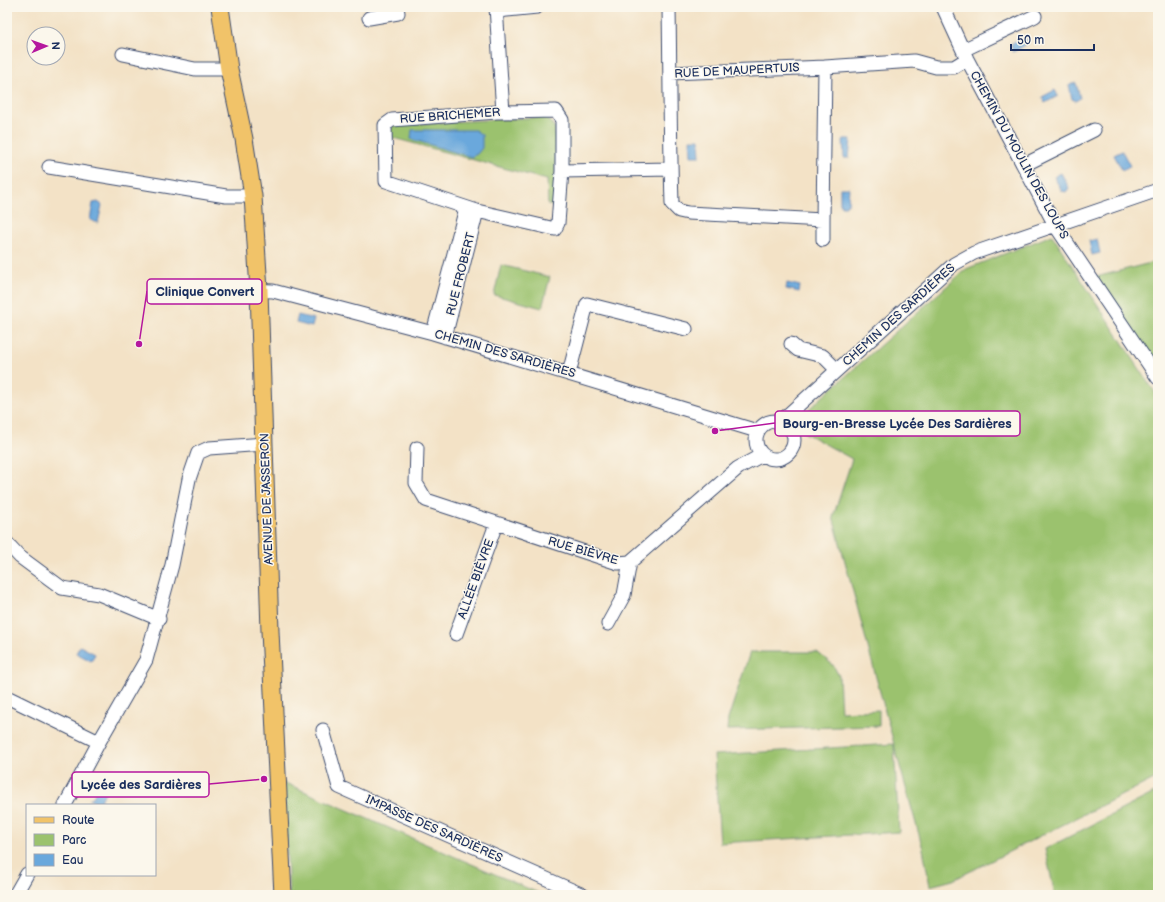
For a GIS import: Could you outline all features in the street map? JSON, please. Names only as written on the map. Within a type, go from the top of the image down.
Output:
[{"type":"main road","name":"AVENUE DE JASSERON","points":[[220,7],[236,105],[239,153],[248,197],[254,290],[260,445],[283,895]]},
{"type":"main road","name":"AVENUE DE JASSERON","points":[[260,445],[261,566],[267,732],[276,895]]},
{"type":"street","points":[[369,18],[398,13],[397,7]]},
{"type":"street","points":[[503,112],[496,9],[537,7]]},
{"type":"street","points":[[669,7],[670,72]]},
{"type":"street","name":"CHEMIN DU MOULIN DES LOUPS","points":[[943,7],[965,54],[1055,225],[1158,378]]},
{"type":"street","name":"RUE DE MAUPERTUIS","points":[[823,220],[688,213],[678,211],[672,204],[670,72],[825,67],[914,61],[936,68],[954,67],[965,54],[1035,16]]},
{"type":"street","points":[[123,54],[196,69],[229,69]]},
{"type":"street","points":[[823,240],[825,67]]},
{"type":"street","name":"RUE BRICHEMER","points":[[556,111],[562,120],[562,171],[558,222],[555,229],[471,210],[386,181],[385,125],[392,120],[503,112],[556,111]]},
{"type":"street","points":[[1024,165],[1094,130]]},
{"type":"street","points":[[49,167],[226,196],[248,197]]},
{"type":"street","points":[[562,171],[671,169]]},
{"type":"street","name":"CHEMIN DES SARDIÈRES","points":[[781,421],[954,264],[974,253],[1158,190]]},
{"type":"street","name":"RUE FROBERT","points":[[439,335],[471,210]]},
{"type":"street","name":"CHEMIN DES SARDIÈRES","points":[[254,290],[277,292],[439,335],[757,431]]},
{"type":"street","points":[[569,373],[587,304],[686,329]]},
{"type":"street","points":[[791,344],[798,350],[823,356],[837,370]]},
{"type":"street","points":[[792,431],[805,400]]},
{"type":"street","points":[[781,421],[792,431],[794,444],[790,453],[785,457],[770,459],[762,455],[755,443],[757,431],[767,422],[781,421]]},
{"type":"street","points":[[67,804],[99,742],[146,660],[159,619],[178,539],[189,479],[198,453],[209,448],[260,445]]},
{"type":"street","name":"RUE BIÈVRE","points":[[416,448],[416,483],[426,500],[618,563],[630,562],[738,468],[762,455]]},
{"type":"street","name":"ALLÉE BIÈVRE","points":[[456,634],[496,524]]},
{"type":"street","points":[[7,543],[20,557],[62,588],[99,594],[159,619]]},
{"type":"street","points":[[608,624],[624,595],[630,562]]},
{"type":"street","points":[[7,698],[99,742]]},
{"type":"street","name":"IMPASSE DES SARDIÈRES","points":[[323,730],[340,787],[583,895]]},
{"type":"street","points":[[15,895],[26,876]]},
{"type":"green space","points":[[544,117],[551,122],[555,129],[556,207],[548,205],[547,180],[390,137],[390,129],[394,125]]},
{"type":"green space","points":[[1052,235],[1158,397],[1158,777],[953,880],[930,886],[923,849],[894,745],[899,832],[720,843],[714,755],[894,744],[833,517],[852,459],[798,429],[811,407],[966,269]]},
{"type":"green space","points":[[1158,261],[1158,370],[1096,277]]},
{"type":"green space","points":[[501,265],[550,277],[542,308],[494,295]]},
{"type":"green space","points":[[750,652],[817,652],[833,665],[839,676],[841,712],[879,710],[879,726],[727,730],[728,719]]},
{"type":"green space","points":[[283,782],[543,895],[289,895]]},
{"type":"green space","points":[[1158,791],[1158,895],[1055,895],[1045,849]]},
{"type":"water","points":[[1025,36],[1029,43],[1013,52],[1011,44]]},
{"type":"water","points":[[1076,83],[1080,98],[1076,101],[1072,99],[1069,85]]},
{"type":"water","points":[[1055,90],[1058,96],[1045,103],[1042,97]]},
{"type":"water","points":[[412,130],[475,130],[482,135],[482,148],[477,154],[471,157],[411,139]]},
{"type":"water","points":[[690,139],[699,139],[700,156],[691,156]]},
{"type":"water","points":[[843,139],[851,139],[849,158],[844,158]]},
{"type":"water","points":[[1122,151],[1130,166],[1122,170],[1114,155]]},
{"type":"water","points":[[1061,173],[1069,188],[1066,192],[1062,191],[1054,177]]},
{"type":"water","points":[[840,188],[849,188],[848,204],[846,204],[846,206],[842,206],[842,204],[840,204]]},
{"type":"water","points":[[98,202],[102,205],[98,223],[90,220],[93,203]]},
{"type":"water","points":[[1097,239],[1100,253],[1092,255],[1089,241]]},
{"type":"water","points":[[787,283],[800,286],[799,292],[786,289]]},
{"type":"water","points":[[298,315],[314,319],[312,327],[296,323]]},
{"type":"water","points":[[80,646],[95,654],[91,661],[76,653]]},
{"type":"water","points":[[99,786],[106,790],[99,804],[89,799],[93,797]]},
{"type":"place","name":"Clinique Convert","points":[[139,344]]},
{"type":"place","name":"Bourg-en-Bresse Lycée Des Sardières","points":[[715,431]]},
{"type":"place","name":"Lycée des Sardières","points":[[264,779]]}]
